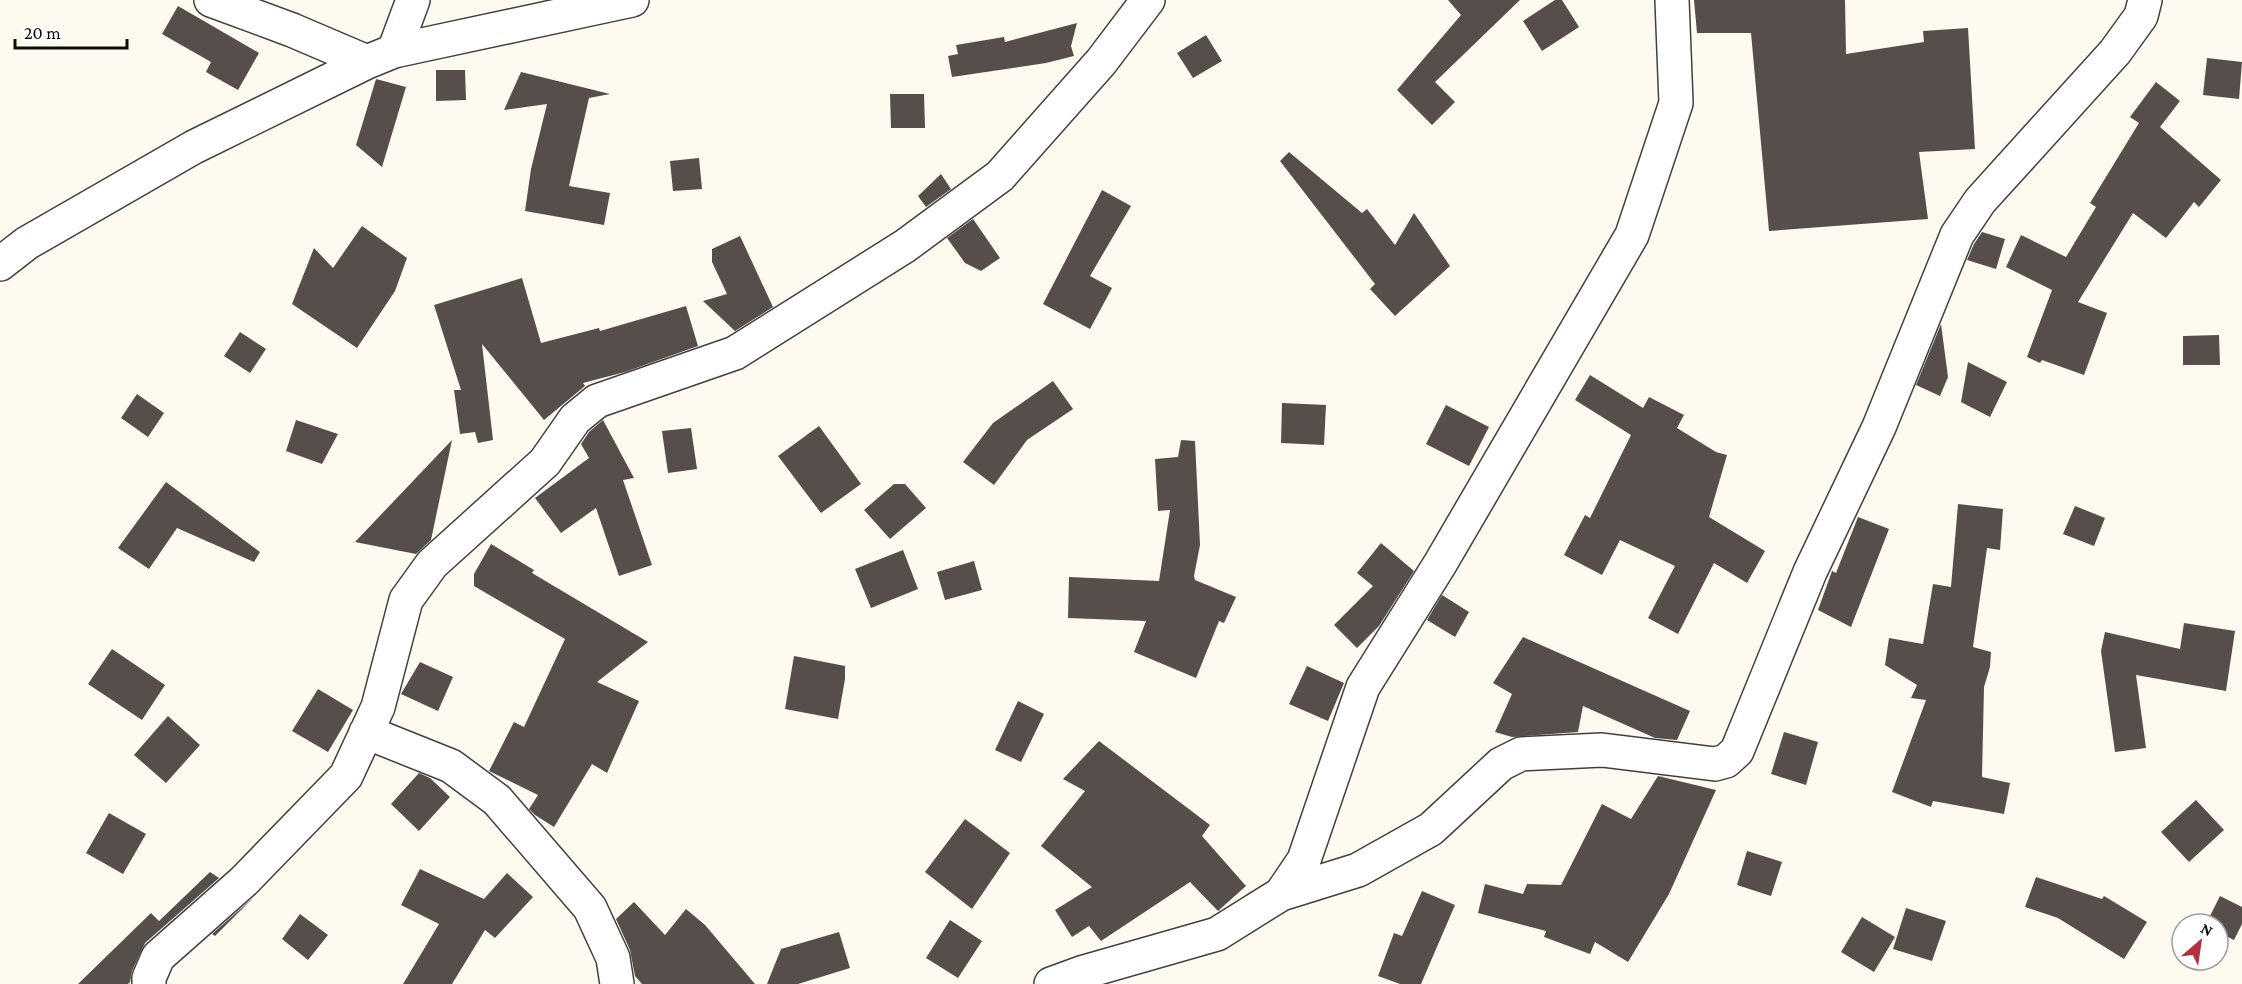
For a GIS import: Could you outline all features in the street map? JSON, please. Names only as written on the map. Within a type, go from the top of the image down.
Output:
[{"type":"street","points":[[211,0],[292,30],[380,57]]},
{"type":"street","points":[[380,57],[413,0]]},
{"type":"street","points":[[0,264],[27,243],[194,147],[380,57],[632,0]]},
{"type":"street","points":[[149,984],[149,978],[158,957],[244,881],[346,776],[378,707],[406,600],[432,564],[545,462],[575,418],[597,401],[735,353],[905,246],[1000,176],[1101,62],[1148,0]]},
{"type":"street","points":[[1281,894],[1304,860],[1363,687],[1440,564],[1632,235],[1676,103],[1672,0]]},
{"type":"street","points":[[1051,984],[1084,972],[1216,934],[1281,894],[1358,870],[1431,830],[1501,764],[1521,754],[1602,750],[1715,764],[1726,761],[1737,751],[1810,572],[1879,427],[1957,235],[1980,201],[2115,52],[2141,16],[2145,0]]},
{"type":"street","points":[[366,732],[451,766],[497,800],[590,908],[613,958],[617,984]]},
{"type":"building","points":[[1448,0],[1520,0],[1435,82],[1455,102],[1432,125],[1397,90],[1461,15]]},
{"type":"building","points":[[1555,0],[1562,0],[1579,27],[1542,51],[1523,21]]},
{"type":"building","points":[[1694,0],[1845,0],[1846,54],[1924,42],[1923,31],[1968,28],[1975,149],[1919,152],[1928,219],[1769,231],[1751,33],[1697,33]]},
{"type":"building","points":[[178,6],[259,53],[238,90],[206,72],[211,62],[162,34]]},
{"type":"building","points":[[1077,23],[1071,46],[1074,56],[1046,63],[952,77],[948,56],[958,54],[956,45],[1004,37],[1005,42]]},
{"type":"building","points":[[1206,35],[1222,61],[1193,78],[1177,53]]},
{"type":"building","points":[[2207,58],[2242,62],[2239,99],[2203,95]]},
{"type":"building","points":[[436,70],[465,70],[466,100],[436,101]]},
{"type":"building","points":[[521,72],[610,94],[589,98],[569,186],[610,193],[604,225],[525,211],[531,169],[547,104],[504,110]]},
{"type":"building","points":[[376,79],[406,87],[382,167],[356,145]]},
{"type":"building","points":[[2156,82],[2180,101],[2160,127],[2221,180],[2199,207],[2194,202],[2166,238],[2133,213],[2078,302],[2107,313],[2084,375],[2042,360],[2040,363],[2027,357],[2052,290],[2006,267],[2021,235],[2066,257],[2096,207],[2090,203],[2139,123],[2130,117]]},
{"type":"building","points":[[890,94],[924,94],[925,128],[891,128]]},
{"type":"building","points":[[1289,152],[1362,213],[1367,209],[1395,245],[1414,213],[1450,266],[1395,316],[1370,289],[1375,284],[1280,161]]},
{"type":"building","points":[[699,158],[702,189],[673,191],[670,161]]},
{"type":"building","points":[[941,174],[951,189],[926,207],[918,196]]},
{"type":"building","points":[[1102,190],[1131,206],[1090,276],[1112,288],[1090,329],[1043,304]]},
{"type":"building","points":[[973,219],[1000,258],[981,271],[965,263],[947,238]]},
{"type":"building","points":[[362,226],[407,258],[395,291],[357,348],[292,304],[314,248],[333,268]]},
{"type":"building","points":[[1982,232],[2005,239],[1996,269],[1967,260]]},
{"type":"building","points":[[740,236],[773,307],[735,331],[703,301],[727,294],[712,262],[712,249]]},
{"type":"building","points":[[522,278],[541,343],[599,328],[600,331],[686,306],[698,346],[625,372],[583,383],[585,386],[544,420],[482,344],[493,440],[478,443],[475,432],[460,434],[454,390],[461,390],[434,305]]},
{"type":"building","points":[[1941,324],[1948,377],[1940,396],[1916,385]]},
{"type":"building","points":[[240,332],[266,349],[250,373],[224,356]]},
{"type":"building","points":[[2219,335],[2220,365],[2183,365],[2183,336]]},
{"type":"building","points":[[1968,362],[2007,382],[1990,417],[1961,402]]},
{"type":"building","points":[[1590,375],[1643,408],[1649,397],[1684,415],[1677,428],[1716,452],[1727,455],[1709,517],[1765,551],[1747,583],[1714,563],[1678,634],[1648,618],[1675,566],[1620,540],[1602,575],[1564,555],[1585,515],[1590,518],[1631,435],[1575,400]]},
{"type":"building","points":[[1053,381],[1073,409],[1027,440],[994,485],[963,462],[993,423]]},
{"type":"building","points":[[137,394],[164,413],[148,437],[121,418]]},
{"type":"building","points":[[1282,403],[1326,405],[1324,445],[1281,443]]},
{"type":"building","points":[[1446,405],[1489,427],[1469,466],[1426,444]]},
{"type":"building","points":[[296,420],[338,434],[322,464],[286,451]]},
{"type":"building","points":[[603,420],[634,478],[623,480],[652,565],[619,576],[596,508],[561,533],[535,498],[589,458],[581,444],[589,432]]},
{"type":"building","points":[[819,426],[861,484],[821,513],[778,456]]},
{"type":"building","points":[[691,428],[697,469],[668,473],[662,431]]},
{"type":"building","points":[[452,440],[431,540],[416,554],[355,542]]},
{"type":"building","points":[[1181,440],[1195,441],[1200,545],[1195,580],[1236,597],[1224,623],[1219,621],[1196,678],[1134,652],[1146,621],[1068,618],[1069,577],[1159,581],[1170,510],[1158,511],[1155,459],[1178,457]]},
{"type":"building","points":[[166,482],[260,552],[254,562],[177,528],[149,569],[118,548]]},
{"type":"building","points":[[894,484],[905,484],[926,508],[890,539],[864,510]]},
{"type":"building","points":[[1958,504],[2003,509],[2000,550],[1987,548],[1973,647],[1991,652],[1990,667],[1984,687],[1982,777],[2010,783],[2004,814],[1933,801],[1931,807],[1892,792],[1926,700],[1911,698],[1917,685],[1885,665],[1889,638],[1923,644],[1933,584],[1951,587]]},
{"type":"building","points":[[2075,506],[2105,518],[2094,546],[2063,534]]},
{"type":"building","points":[[1858,517],[1889,529],[1851,627],[1818,610],[1832,571],[1836,573]]},
{"type":"building","points":[[1381,543],[1414,571],[1379,626],[1357,648],[1334,625],[1373,586],[1357,573]]},
{"type":"building","points":[[491,544],[534,570],[532,573],[648,642],[597,682],[639,701],[607,773],[592,764],[554,827],[529,809],[538,795],[489,771],[514,722],[524,727],[565,639],[474,586],[474,574]]},
{"type":"building","points":[[903,550],[918,589],[871,608],[855,569]]},
{"type":"building","points":[[974,561],[982,590],[945,600],[937,572]]},
{"type":"building","points":[[1442,595],[1469,612],[1455,637],[1427,620]]},
{"type":"building","points":[[2184,623],[2235,631],[2226,691],[2136,675],[2146,748],[2115,752],[2101,651],[2105,632],[2180,649]]},
{"type":"building","points":[[1523,637],[1690,711],[1677,740],[1655,738],[1583,706],[1578,732],[1512,737],[1495,732],[1512,694],[1493,683]]},
{"type":"building","points":[[112,649],[165,685],[142,720],[88,684]]},
{"type":"building","points":[[794,656],[845,666],[838,719],[785,709]]},
{"type":"building","points":[[420,662],[453,677],[438,711],[401,694]]},
{"type":"building","points":[[1307,666],[1344,683],[1328,721],[1289,704]]},
{"type":"building","points":[[318,689],[353,710],[328,752],[292,731]]},
{"type":"building","points":[[1018,701],[1044,714],[1021,762],[995,750]]},
{"type":"building","points":[[168,716],[200,745],[166,783],[134,755]]},
{"type":"building","points":[[1784,732],[1818,742],[1806,785],[1771,774]]},
{"type":"building","points":[[1099,741],[1210,825],[1202,836],[1246,886],[1218,911],[1190,882],[1101,941],[1089,926],[1072,937],[1055,910],[1092,887],[1041,846],[1085,791],[1063,779]]},
{"type":"building","points":[[419,773],[430,778],[450,797],[419,831],[391,804]]},
{"type":"building","points":[[1658,776],[1716,790],[1669,894],[1628,962],[1595,942],[1590,954],[1544,937],[1546,931],[1478,913],[1485,884],[1523,894],[1527,884],[1561,885],[1602,804],[1631,819]]},
{"type":"building","points":[[2196,800],[2224,830],[2189,862],[2161,832]]},
{"type":"building","points":[[109,813],[146,834],[123,874],[86,853]]},
{"type":"building","points":[[965,819],[1010,853],[972,909],[925,872]]},
{"type":"building","points":[[1747,851],[1782,862],[1771,896],[1737,885]]},
{"type":"building","points":[[420,869],[484,899],[507,873],[533,897],[495,938],[485,930],[452,984],[403,984],[439,924],[401,905]]},
{"type":"building","points":[[210,872],[219,878],[145,943],[128,984],[78,984],[151,913],[159,921]]},
{"type":"building","points":[[2036,877],[2102,899],[2104,896],[2147,922],[2124,959],[2058,918],[2025,907]]},
{"type":"building","points":[[1422,891],[1455,905],[1421,984],[1400,984],[1378,976],[1394,933],[1402,936]]},
{"type":"building","points":[[2220,896],[2242,907],[2242,924],[2234,940],[2230,938],[2230,912],[2212,912]]},
{"type":"building","points":[[253,898],[215,936],[212,934]]},
{"type":"building","points":[[634,902],[665,935],[686,909],[705,925],[755,984],[642,984],[635,976],[630,950],[616,919]]},
{"type":"building","points":[[1906,908],[1946,921],[1932,961],[1893,949]]},
{"type":"building","points":[[300,914],[328,935],[308,960],[282,939]]},
{"type":"building","points":[[1862,917],[1895,937],[1874,972],[1841,952]]},
{"type":"building","points":[[950,920],[982,941],[958,978],[926,958]]},
{"type":"building","points":[[839,932],[850,968],[798,984],[767,984],[781,949]]}]
